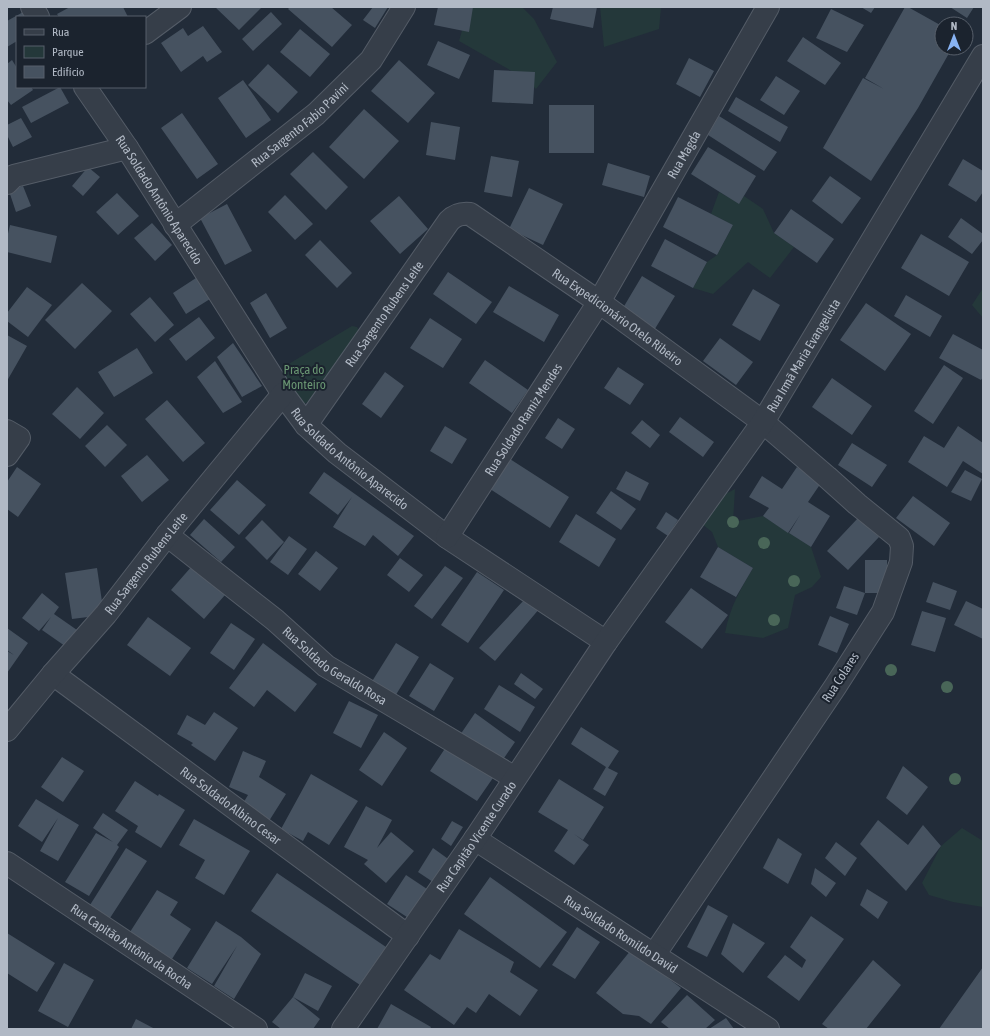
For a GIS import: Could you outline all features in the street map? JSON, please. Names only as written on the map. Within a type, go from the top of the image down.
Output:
[{"type":"street","points":[[32,7],[37,16]]},
{"type":"street","points":[[146,32],[180,7]]},
{"type":"street","name":"Rua Sargento Fabio Pavini","points":[[176,225],[316,114],[372,60],[404,7]]},
{"type":"street","name":"Rua Magda","points":[[599,302],[768,7]]},
{"type":"street","name":"Rua Irmã Maria Evangelista","points":[[606,642],[763,422],[983,56]]},
{"type":"street","name":"Rua Soldado Antônio Aparecido","points":[[85,88],[127,148],[283,394],[306,425],[337,453],[447,537],[606,642]]},
{"type":"street","points":[[7,183],[14,176],[127,148]]},
{"type":"street","name":"Rua Sargento Rubens Leite","points":[[306,425],[449,222],[453,217],[460,214],[470,214]]},
{"type":"street","name":"Rua Expedicionário Otelo Ribeiro","points":[[470,214],[599,302],[763,422]]},
{"type":"street","name":"Rua Soldado Ramiz Mendes","points":[[447,537],[599,302]]},
{"type":"street","name":"Rua Sargento Rubens Leite","points":[[7,730],[53,674],[106,614],[167,535],[283,394]]},
{"type":"street","name":"Rua Colares","points":[[654,955],[883,612],[901,562],[902,546],[899,538],[856,504],[763,422]]},
{"type":"street","points":[[7,455],[13,434]]},
{"type":"street","name":"Rua Soldado Geraldo Rosa","points":[[167,535],[275,620],[326,666],[515,778]]},
{"type":"street","name":"Rua Capitão Vicente Curado","points":[[343,1029],[475,839],[606,642]]},
{"type":"street","name":"Rua Soldado Albino Cesar","points":[[53,674],[408,936]]},
{"type":"street","name":"Rua Soldado Romildo David","points":[[475,839],[768,1029]]},
{"type":"street","name":"Rua Capitão Antônio da Rocha","points":[[7,863],[256,1029]]},
{"type":"green space","points":[[469,7],[522,7],[534,19],[557,62],[536,89],[524,78],[459,41]]},
{"type":"green space","points":[[600,7],[661,7],[659,29],[604,47]]},
{"type":"green space","points":[[719,192],[739,203],[744,196],[763,209],[774,233],[794,247],[770,278],[748,262],[713,294],[693,288],[707,262],[717,255],[733,225],[711,214]]},
{"type":"green space","points":[[983,288],[983,318],[972,305]]},
{"type":"green space","name":"Praça do Monteiro","points":[[352,326],[357,327],[359,331],[311,399],[306,403],[303,403],[280,372],[287,365]]},
{"type":"green space","points":[[735,489],[733,522],[763,516],[811,547],[821,577],[812,587],[795,595],[788,628],[763,638],[725,633],[733,607],[753,568],[718,547],[712,532],[702,524],[718,498]]},
{"type":"green space","points":[[962,828],[983,841],[983,907],[953,902],[929,895],[922,883],[941,846]]},
{"type":"building","points":[[70,7],[123,7],[128,16],[58,16],[57,14]]},
{"type":"building","points":[[215,7],[262,7],[239,30]]},
{"type":"building","points":[[290,7],[331,7],[352,25],[332,47],[288,9]]},
{"type":"building","points":[[373,7],[388,7],[375,28],[363,20]]},
{"type":"building","points":[[438,7],[473,7],[469,32],[434,25]]},
{"type":"building","points":[[553,7],[597,7],[593,28],[550,19]]},
{"type":"building","points":[[861,7],[875,7],[871,13]]},
{"type":"building","points":[[905,7],[908,7],[934,22],[934,56],[947,56],[918,108],[871,181],[823,148],[863,78],[884,89],[865,78]]},
{"type":"building","points":[[950,7],[974,7],[968,16],[964,16]]},
{"type":"building","points":[[831,9],[864,25],[847,52],[816,38]]},
{"type":"building","points":[[25,11],[28,16],[16,16]]},
{"type":"building","points":[[271,12],[282,24],[253,51],[242,39]]},
{"type":"building","points":[[16,16],[16,42],[7,47],[7,21]]},
{"type":"building","points":[[203,26],[222,52],[207,62],[203,56],[181,72],[161,43],[183,28],[188,36]]},
{"type":"building","points":[[300,29],[330,54],[310,77],[280,52]]},
{"type":"building","points":[[803,37],[841,63],[825,85],[787,61]]},
{"type":"building","points":[[438,41],[470,55],[459,79],[427,65]]},
{"type":"building","points":[[689,58],[714,71],[700,97],[676,84]]},
{"type":"building","points":[[12,60],[16,66],[16,88],[32,88],[33,90],[11,105],[7,100],[7,64]]},
{"type":"building","points":[[399,60],[435,93],[408,123],[371,91]]},
{"type":"building","points":[[268,64],[298,92],[278,113],[248,85]]},
{"type":"building","points":[[494,70],[535,72],[533,104],[492,102]]},
{"type":"building","points":[[776,76],[800,91],[784,115],[760,100]]},
{"type":"building","points":[[243,80],[271,120],[246,138],[218,98]]},
{"type":"building","points":[[58,88],[61,88],[69,103],[31,123],[22,107]]},
{"type":"building","points":[[736,97],[788,127],[780,142],[728,111]]},
{"type":"building","points":[[549,105],[594,105],[594,153],[549,153]]},
{"type":"building","points":[[364,109],[399,141],[364,179],[329,147]]},
{"type":"building","points":[[182,113],[218,164],[197,179],[161,128]]},
{"type":"building","points":[[719,116],[777,152],[764,171],[708,135]]},
{"type":"building","points":[[21,118],[32,137],[13,147],[7,135],[7,125]]},
{"type":"building","points":[[431,122],[460,127],[455,160],[426,155]]},
{"type":"building","points":[[708,147],[756,176],[739,204],[691,174]]},
{"type":"building","points":[[313,152],[348,187],[326,210],[290,174]]},
{"type":"building","points":[[491,156],[519,161],[512,197],[484,192]]},
{"type":"building","points":[[963,159],[983,171],[983,192],[976,202],[948,185]]},
{"type":"building","points":[[608,163],[650,176],[644,197],[602,185]]},
{"type":"building","points":[[88,167],[100,177],[83,196],[72,186]]},
{"type":"building","points":[[830,176],[861,198],[842,224],[812,201]]},
{"type":"building","points":[[23,186],[31,206],[16,212],[9,191]]},
{"type":"building","points":[[529,188],[563,204],[543,245],[509,229]]},
{"type":"building","points":[[117,193],[139,216],[118,235],[96,212]]},
{"type":"building","points":[[285,195],[313,224],[295,240],[268,212]]},
{"type":"building","points":[[399,196],[428,229],[400,254],[370,221]]},
{"type":"building","points":[[678,197],[733,225],[717,255],[663,227]]},
{"type":"building","points":[[227,204],[252,251],[225,265],[200,218]]},
{"type":"building","points":[[791,209],[834,239],[817,263],[774,233]]},
{"type":"building","points":[[961,218],[983,234],[983,240],[972,254],[948,237]]},
{"type":"building","points":[[152,223],[172,245],[155,261],[134,238]]},
{"type":"building","points":[[10,225],[57,236],[51,263],[7,252],[7,238]]},
{"type":"building","points":[[921,234],[969,262],[949,296],[901,268]]},
{"type":"building","points":[[665,239],[707,262],[693,288],[651,266]]},
{"type":"building","points":[[320,240],[352,273],[337,288],[305,255]]},
{"type":"building","points":[[448,272],[492,302],[476,324],[433,294]]},
{"type":"building","points":[[642,276],[675,296],[653,332],[620,313]]},
{"type":"building","points":[[196,278],[210,299],[186,314],[173,293]]},
{"type":"building","points":[[82,283],[112,311],[75,349],[45,320]]},
{"type":"building","points":[[509,286],[559,315],[544,342],[493,312]]},
{"type":"building","points":[[27,287],[52,305],[28,337],[7,321],[7,313]]},
{"type":"building","points":[[753,289],[780,305],[760,341],[732,325]]},
{"type":"building","points":[[266,293],[287,328],[270,338],[250,303]]},
{"type":"building","points":[[906,295],[942,316],[930,337],[894,316]]},
{"type":"building","points":[[150,297],[174,325],[155,342],[130,314]]},
{"type":"building","points":[[866,303],[911,334],[885,371],[840,340]]},
{"type":"building","points":[[199,317],[215,338],[186,361],[169,339]]},
{"type":"building","points":[[430,318],[462,339],[443,368],[410,348]]},
{"type":"building","points":[[953,334],[983,350],[983,377],[981,380],[939,358]]},
{"type":"building","points":[[7,335],[27,346],[7,381]]},
{"type":"building","points":[[720,338],[753,362],[736,385],[703,361]]},
{"type":"building","points":[[233,343],[262,386],[242,397],[217,357]]},
{"type":"building","points":[[137,348],[153,373],[114,397],[98,372]]},
{"type":"building","points":[[485,360],[528,390],[512,413],[469,383]]},
{"type":"building","points":[[215,361],[242,402],[223,413],[197,377]]},
{"type":"building","points":[[944,365],[963,378],[933,424],[914,411]]},
{"type":"building","points":[[618,367],[644,384],[630,405],[604,388]]},
{"type":"building","points":[[385,372],[404,386],[381,418],[362,404]]},
{"type":"building","points":[[832,378],[872,406],[852,435],[812,407]]},
{"type":"building","points":[[77,387],[104,413],[80,439],[52,414]]},
{"type":"building","points":[[167,400],[205,443],[183,462],[145,419]]},
{"type":"building","points":[[680,417],[714,442],[703,457],[669,432]]},
{"type":"building","points":[[558,418],[575,429],[562,449],[545,438]]},
{"type":"building","points":[[642,420],[660,435],[650,448],[631,433]]},
{"type":"building","points":[[107,425],[127,445],[105,467],[85,446]]},
{"type":"building","points":[[445,426],[467,439],[452,464],[430,451]]},
{"type":"building","points":[[958,426],[983,443],[983,474],[963,461],[947,487],[908,462],[924,436],[944,448]]},
{"type":"building","points":[[852,443],[887,465],[872,487],[838,465]]},
{"type":"building","points":[[147,455],[169,480],[142,502],[121,476]]},
{"type":"building","points":[[507,457],[569,497],[550,528],[487,487]]},
{"type":"building","points":[[17,467],[41,484],[18,517],[7,509],[7,482]]},
{"type":"building","points":[[797,467],[821,483],[808,502],[830,516],[811,547],[789,533],[800,515],[788,533],[763,516],[769,508],[749,497],[762,476],[782,489]]},
{"type":"building","points":[[965,470],[982,479],[971,501],[951,492]]},
{"type":"building","points":[[626,471],[649,483],[640,501],[616,489]]},
{"type":"building","points":[[324,472],[414,536],[398,556],[373,535],[365,546],[333,527],[352,497],[338,515],[309,493]]},
{"type":"building","points":[[237,480],[266,505],[239,535],[210,510]]},
{"type":"building","points":[[611,491],[636,509],[621,530],[596,513]]},
{"type":"building","points":[[913,496],[950,523],[934,546],[896,518]]},
{"type":"building","points":[[666,512],[678,520],[668,536],[656,528]]},
{"type":"building","points":[[576,514],[616,539],[599,567],[559,542]]},
{"type":"building","points":[[858,518],[879,537],[848,570],[827,551]]},
{"type":"building","points":[[204,519],[235,547],[221,562],[190,535]]},
{"type":"building","points":[[262,520],[284,542],[267,560],[245,538]]},
{"type":"building","points":[[289,536],[307,549],[288,575],[270,562]]},
{"type":"building","points":[[718,547],[753,568],[736,597],[700,577]]},
{"type":"building","points":[[316,551],[338,568],[320,591],[298,574]]},
{"type":"building","points":[[400,558],[423,575],[409,592],[387,575]]},
{"type":"building","points":[[865,560],[887,560],[887,593],[865,593]]},
{"type":"building","points":[[192,566],[225,595],[204,619],[171,590]]},
{"type":"building","points":[[445,566],[463,578],[432,619],[414,606]]},
{"type":"building","points":[[97,568],[104,615],[72,619],[65,573]]},
{"type":"building","points":[[477,572],[504,590],[468,643],[441,625]]},
{"type":"building","points":[[933,582],[957,591],[950,610],[926,602]]},
{"type":"building","points":[[844,586],[865,593],[857,615],[836,608]]},
{"type":"building","points":[[691,588],[728,615],[702,649],[665,622]]},
{"type":"building","points":[[42,593],[59,607],[54,614],[77,630],[65,646],[42,630],[51,617],[39,631],[22,618]]},
{"type":"building","points":[[525,599],[540,608],[495,661],[479,648]]},
{"type":"building","points":[[966,601],[983,609],[983,639],[954,625]]},
{"type":"building","points":[[922,611],[946,618],[935,652],[911,645]]},
{"type":"building","points":[[830,616],[849,624],[837,653],[818,645]]},
{"type":"building","points":[[148,617],[191,648],[170,676],[127,645]]},
{"type":"building","points":[[231,623],[255,639],[234,670],[210,653]]},
{"type":"building","points":[[7,628],[28,643],[7,673],[7,651],[14,655],[7,650]]},
{"type":"building","points":[[263,643],[317,684],[295,712],[267,690],[254,707],[229,688]]},
{"type":"building","points":[[396,643],[419,657],[394,698],[371,683]]},
{"type":"building","points":[[430,663],[454,678],[434,711],[409,696]]},
{"type":"building","points":[[521,673],[543,689],[535,699],[514,684]]},
{"type":"building","points":[[499,685],[535,707],[520,732],[484,709]]},
{"type":"building","points":[[349,701],[378,715],[361,748],[333,733]]},
{"type":"building","points":[[214,712],[238,728],[215,761],[191,745],[193,743],[177,734],[187,715],[205,725]]},
{"type":"building","points":[[475,713],[515,742],[500,764],[460,735]]},
{"type":"building","points":[[581,727],[619,751],[608,768],[618,773],[605,796],[593,789],[606,767],[571,744]]},
{"type":"building","points":[[384,732],[407,748],[382,786],[359,770]]},
{"type":"building","points":[[448,744],[495,775],[477,801],[430,771]]},
{"type":"building","points":[[243,751],[266,761],[259,777],[286,794],[269,821],[242,805],[248,795],[229,787]]},
{"type":"building","points":[[62,757],[84,771],[63,802],[41,787]]},
{"type":"building","points":[[903,766],[928,787],[907,815],[886,798]]},
{"type":"building","points":[[311,774],[358,801],[329,845],[308,832],[303,841],[281,829]]},
{"type":"building","points":[[559,779],[604,807],[583,840],[574,834],[589,845],[574,865],[554,851],[568,830],[538,812]]},
{"type":"building","points":[[135,781],[158,796],[159,794],[185,810],[161,848],[135,832],[138,826],[115,811]]},
{"type":"building","points":[[36,799],[79,825],[58,861],[40,851],[58,818],[42,842],[18,826]]},
{"type":"building","points":[[366,806],[392,820],[377,848],[391,832],[414,851],[386,883],[364,864],[368,860],[344,847]]},
{"type":"building","points":[[103,813],[128,830],[117,845],[119,847],[89,896],[65,882],[96,833],[113,842],[93,828]]},
{"type":"building","points":[[194,819],[250,851],[224,895],[195,878],[205,860],[179,845]]},
{"type":"building","points":[[878,820],[908,845],[923,825],[941,846],[906,891],[860,844]]},
{"type":"building","points":[[452,821],[463,827],[451,846],[441,839]]},
{"type":"building","points":[[778,838],[802,854],[788,884],[763,868]]},
{"type":"building","points":[[836,842],[857,858],[845,876],[825,858]]},
{"type":"building","points":[[126,848],[147,861],[110,918],[90,905]]},
{"type":"building","points":[[433,848],[451,861],[436,884],[418,872]]},
{"type":"building","points":[[815,868],[836,883],[826,897],[811,884]]},
{"type":"building","points":[[277,873],[386,947],[360,985],[251,911]]},
{"type":"building","points":[[406,875],[430,891],[410,919],[387,904]]},
{"type":"building","points":[[490,877],[567,932],[540,968],[464,914]]},
{"type":"building","points":[[867,889],[888,902],[878,919],[860,905]]},
{"type":"building","points":[[157,890],[178,902],[170,915],[191,929],[172,959],[130,932]]},
{"type":"building","points":[[708,905],[728,916],[707,957],[687,947]]},
{"type":"building","points":[[811,916],[844,939],[799,1001],[767,977],[785,955],[802,968],[806,960],[790,947]]},
{"type":"building","points":[[216,921],[241,937],[261,954],[234,999],[214,986],[237,946],[212,984],[187,968]]},
{"type":"building","points":[[733,923],[765,943],[743,973],[721,954]]},
{"type":"building","points":[[577,927],[600,942],[575,979],[552,965]]},
{"type":"building","points":[[459,929],[514,962],[510,972],[538,990],[520,1016],[489,994],[476,1013],[467,1007],[454,1025],[404,990],[430,954],[440,960]]},
{"type":"building","points":[[7,933],[55,963],[37,992],[7,973]]},
{"type":"building","points":[[631,950],[681,988],[651,1024],[639,1016],[623,1014],[596,993]]},
{"type":"building","points":[[873,960],[901,985],[866,1029],[829,1029],[822,1024]]},
{"type":"building","points":[[64,963],[94,980],[68,1027],[38,1011]]},
{"type":"building","points":[[983,967],[983,1029],[939,1029]]},
{"type":"building","points":[[305,973],[332,986],[318,1011],[293,997]]},
{"type":"building","points":[[687,995],[715,1020],[705,1029],[670,1029],[661,1022]]},
{"type":"building","points":[[293,997],[320,1019],[313,1029],[281,1029],[272,1022]]},
{"type":"building","points":[[391,1004],[431,1027],[430,1029],[377,1029]]},
{"type":"building","points":[[726,1018],[734,1029],[709,1029]]},
{"type":"building","points":[[136,1019],[155,1029],[131,1029]]}]
